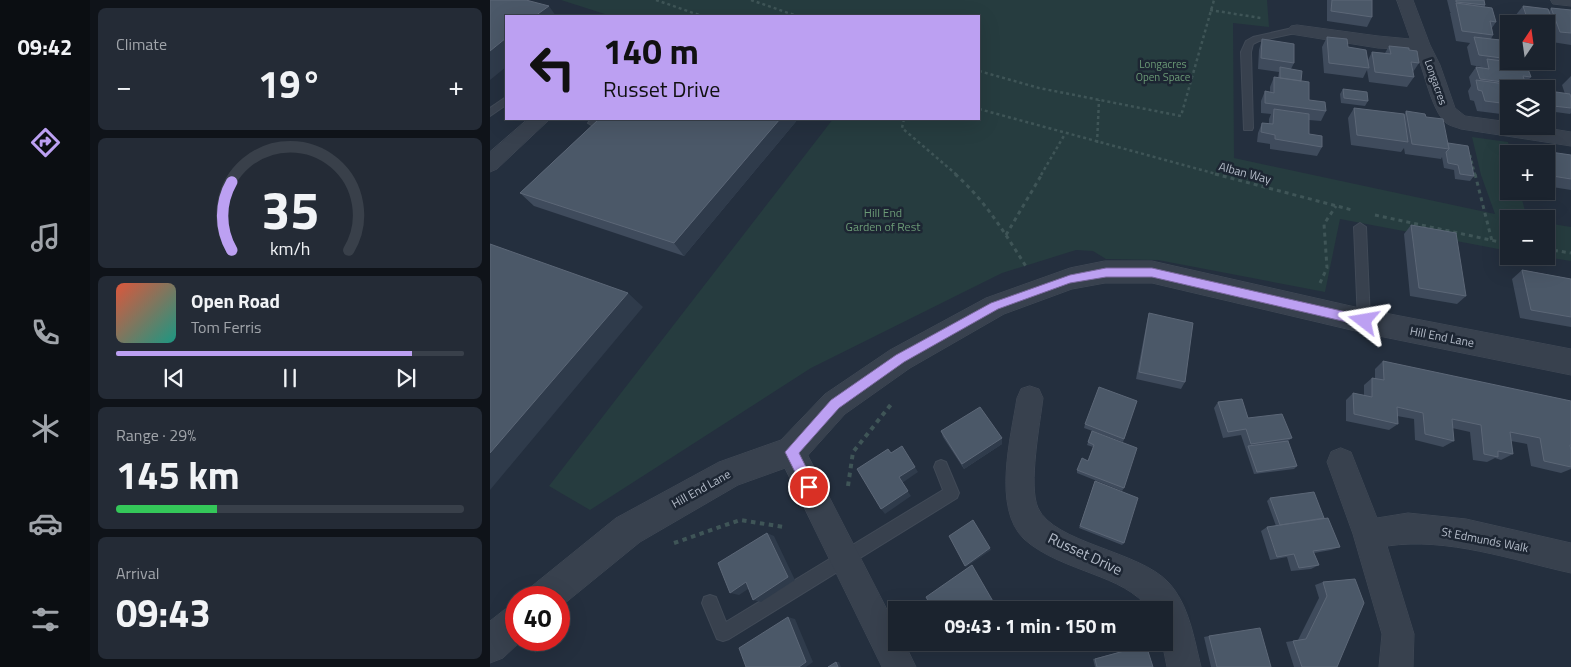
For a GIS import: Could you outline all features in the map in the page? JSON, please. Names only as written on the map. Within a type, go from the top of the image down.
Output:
[{"type":"street","name":"Longacres","points":[[1405,0],[1421,45],[1431,65],[1446,110],[1454,119],[1461,122]]},
{"type":"street","points":[[1559,0],[1571,2]]},
{"type":"street","name":"Longacres","points":[[1297,30],[1378,42],[1421,45]]},
{"type":"street","points":[[490,164],[539,120]]},
{"type":"street","points":[[1461,122],[1571,139]]},
{"type":"street","name":"Hill End Lane","points":[[559,586],[628,530],[730,472],[791,452],[835,404],[900,358],[994,306],[1070,279],[1106,272],[1152,272],[1364,321],[1571,362]]},
{"type":"street","name":"Russet Drive","points":[[1030,398],[1020,483],[1025,515],[1036,532],[1138,578],[1157,592],[1170,613],[1184,667]]},
{"type":"street","points":[[791,452],[846,558],[899,667]]},
{"type":"street","points":[[1341,462],[1368,534],[1398,634],[1396,667]]},
{"type":"street","name":"St Edmunds Walk","points":[[1368,534],[1408,528],[1466,534],[1571,558]]},
{"type":"street","points":[[490,645],[505,632]]},
{"type":"lane","points":[[1248,128],[1246,52],[1249,43],[1256,38],[1297,30]]},
{"type":"lane","points":[[490,113],[505,101]]},
{"type":"lane","points":[[1360,227],[1364,321]]},
{"type":"lane","points":[[710,603],[723,634],[952,493],[941,467]]},
{"type":"path","points":[[656,0],[699,15]]},
{"type":"path","points":[[751,0],[794,15]]},
{"type":"path","points":[[980,71],[1039,88],[1181,116],[1214,0]]},
{"type":"path","points":[[1097,143],[1100,100]]},
{"type":"path","name":"Alban Way","points":[[980,109],[1097,143],[1353,210]]},
{"type":"path","points":[[904,120],[902,128],[970,186],[1006,234],[1040,289]]},
{"type":"path","points":[[1461,122],[1492,241]]},
{"type":"path","points":[[1006,234],[1065,134]]},
{"type":"path","points":[[1320,285],[1327,268],[1324,224],[1336,206]]},
{"type":"path","points":[[1370,214],[1500,242]]},
{"type":"path","points":[[1555,250],[1571,253]]},
{"type":"path","points":[[848,486],[853,452],[896,398]]},
{"type":"path","points":[[667,545],[740,520],[784,527]]},
{"type":"green space","name":"Hill End Garden of Rest","points":[[561,0],[1267,0],[1269,27],[1233,23],[1234,158],[1495,214],[1481,175],[1472,137],[1508,142],[1509,145],[1500,145],[1500,200],[1522,200],[1525,210],[1500,210],[1500,249],[1340,219],[1325,292],[1158,260],[1106,259],[1093,251],[1076,250],[1002,273],[811,368],[590,510],[549,486],[832,120],[980,120],[980,15],[608,15]]},
{"type":"green space","points":[[1555,224],[1571,227],[1571,261],[1555,258]]},
{"type":"building","points":[[490,0],[526,0],[549,6],[536,15],[505,15],[505,39],[490,51]]},
{"type":"building","points":[[1332,0],[1372,0],[1372,17],[1331,11]]},
{"type":"building","points":[[1456,0],[1484,0],[1485,5],[1456,2]]},
{"type":"building","points":[[1456,3],[1492,8],[1496,22],[1490,21],[1493,35],[1462,31]]},
{"type":"building","points":[[1523,6],[1548,9],[1550,15],[1526,15]]},
{"type":"building","points":[[1551,8],[1571,10],[1571,33],[1560,32]]},
{"type":"building","points":[[1327,37],[1347,39],[1348,47],[1366,50],[1369,68],[1329,63]]},
{"type":"building","points":[[1474,37],[1500,40],[1500,58],[1479,55]]},
{"type":"building","points":[[1262,39],[1294,44],[1294,63],[1261,58]]},
{"type":"building","points":[[1389,46],[1409,48],[1409,50],[1417,51],[1419,63],[1411,62],[1414,77],[1375,72],[1372,52],[1391,54]]},
{"type":"building","points":[[1487,59],[1500,61],[1500,70],[1528,70],[1531,77],[1523,76],[1524,80],[1500,80],[1500,82],[1480,79],[1476,67],[1489,69]]},
{"type":"building","points":[[1280,67],[1302,71],[1301,81],[1280,78]]},
{"type":"building","points":[[1274,77],[1309,82],[1309,100],[1325,102],[1326,111],[1265,103],[1265,91],[1274,93]]},
{"type":"building","points":[[1476,80],[1500,83],[1500,103],[1485,101],[1482,91],[1478,90]]},
{"type":"building","points":[[1343,89],[1367,92],[1368,101],[1344,98]]},
{"type":"building","points":[[1555,92],[1570,94],[1571,108],[1555,106]]},
{"type":"building","points":[[1354,108],[1404,114],[1408,142],[1357,135]]},
{"type":"building","points":[[1274,109],[1309,114],[1309,134],[1322,136],[1322,147],[1275,139],[1275,135],[1261,132],[1262,123],[1273,124]]},
{"type":"building","points":[[1406,111],[1425,114],[1426,117],[1443,119],[1449,149],[1412,144]]},
{"type":"building","points":[[598,120],[779,120],[674,243],[520,193]]},
{"type":"building","points":[[1448,143],[1468,146],[1474,176],[1460,174],[1458,165],[1448,163],[1446,152],[1449,149]]},
{"type":"building","points":[[1555,153],[1571,155],[1571,179],[1555,176]]},
{"type":"building","points":[[1411,225],[1456,233],[1466,296],[1419,288]]},
{"type":"building","points":[[490,244],[628,293],[490,453]]},
{"type":"building","points":[[1522,270],[1571,279],[1571,317],[1531,310]]},
{"type":"building","points":[[1149,313],[1193,323],[1185,382],[1139,372]]},
{"type":"building","points":[[1383,361],[1571,401],[1571,467],[1544,461],[1540,438],[1510,432],[1513,454],[1498,451],[1498,457],[1484,454],[1481,425],[1452,419],[1454,441],[1425,434],[1423,413],[1397,407],[1398,424],[1354,414],[1353,393],[1372,397],[1372,378],[1384,380]]},
{"type":"building","points":[[1099,387],[1137,401],[1124,439],[1085,424]]},
{"type":"building","points":[[1242,399],[1248,418],[1282,414],[1292,438],[1251,444],[1246,429],[1228,432],[1218,402]]},
{"type":"building","points":[[980,407],[1002,438],[962,464],[941,431]]},
{"type":"building","points":[[1092,431],[1137,448],[1124,488],[1077,470],[1082,458],[1088,461],[1094,445],[1088,442]]},
{"type":"building","points":[[1288,441],[1297,466],[1257,472],[1248,446]]},
{"type":"building","points":[[902,446],[915,467],[899,477],[908,491],[881,509],[857,469],[888,449],[891,453]]},
{"type":"building","points":[[1095,481],[1138,498],[1124,543],[1080,526]]},
{"type":"building","points":[[1314,492],[1324,518],[1280,525],[1270,498]]},
{"type":"building","points":[[1328,518],[1340,547],[1313,551],[1319,565],[1299,568],[1294,554],[1277,557],[1267,527]]},
{"type":"building","points":[[973,520],[990,548],[965,566],[949,536]]},
{"type":"building","points":[[767,533],[788,577],[753,600],[746,582],[730,593],[718,563]]},
{"type":"building","points":[[972,565],[993,601],[928,601],[926,597]]},
{"type":"building","points":[[1355,579],[1364,603],[1337,667],[1302,667],[1293,641],[1306,639],[1327,596],[1323,582]]},
{"type":"building","points":[[788,617],[806,662],[799,667],[746,667],[739,648]]},
{"type":"building","points":[[1260,628],[1271,667],[1217,667],[1209,636]]},
{"type":"building","points":[[1124,651],[1148,651],[1153,667],[1097,667],[1095,659]]},
{"type":"building","points":[[836,662],[838,667],[828,667]]},
{"type":"route","points":[[809,487],[791,452],[835,404],[900,358],[994,306],[1070,279],[1106,272],[1152,272],[1364,321]]},
{"type":"park label","name":"Longacres Open Space","points":[[1163,70]]}]
